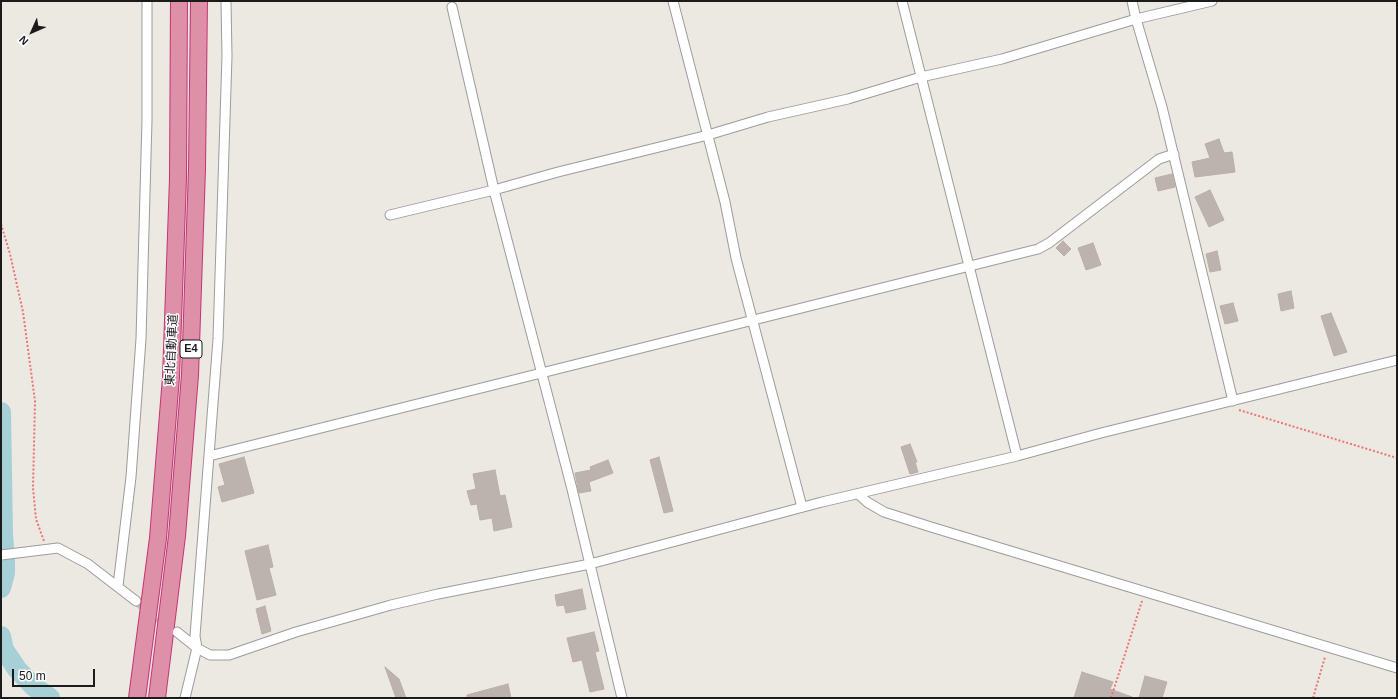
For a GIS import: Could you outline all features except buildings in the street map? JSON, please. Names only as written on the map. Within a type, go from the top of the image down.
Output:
[{"type":"highway","name":"東北自動車道","points":[[136,698],[158,538],[171,377],[178,178],[179,1]]},
{"type":"highway","name":"東北自動車道","points":[[157,697],[177,536],[190,375],[197,169],[199,1]]},
{"type":"street","points":[[118,586],[131,477],[141,339],[147,120],[148,1]]},
{"type":"street","points":[[185,698],[197,648],[195,636],[218,339],[222,257],[227,56],[226,1]]},
{"type":"street","points":[[673,1],[708,135],[752,320],[802,508]]},
{"type":"street","points":[[902,1],[1017,456]]},
{"type":"street","points":[[1132,1],[1174,154],[1233,401]]},
{"type":"street","points":[[390,215],[708,135],[768,117],[848,98],[921,77],[1002,59],[1136,19],[1212,1]]},
{"type":"street","points":[[452,7],[494,190],[542,373],[622,698]]},
{"type":"street","points":[[210,456],[1043,247],[1159,159],[1174,154]]},
{"type":"street","points":[[177,632],[197,648],[210,655],[229,655],[296,632],[392,605],[438,594],[590,564],[802,508],[1017,456],[1101,433],[1397,360]]},
{"type":"street","points":[[858,494],[867,502],[884,512],[1397,668]]},
{"type":"street","points":[[1,555],[58,548],[88,564],[136,601]]},
{"type":"path","points":[[1,224],[10,254],[23,312],[35,401],[33,488],[36,519],[42,549]]},
{"type":"path","points":[[1233,401],[1234,405],[1241,410],[1397,458]]},
{"type":"path","points":[[1111,698],[1145,592]]},
{"type":"path","points":[[1313,698],[1328,647]]},
{"type":"waterway","points":[[1,412],[3,535],[5,559],[5,573],[1,588]]},
{"type":"waterway","points":[[1,636],[4,650],[17,669],[33,686],[50,698]]},
{"type":"tunnel","points":[[136,601],[168,625]]}]
